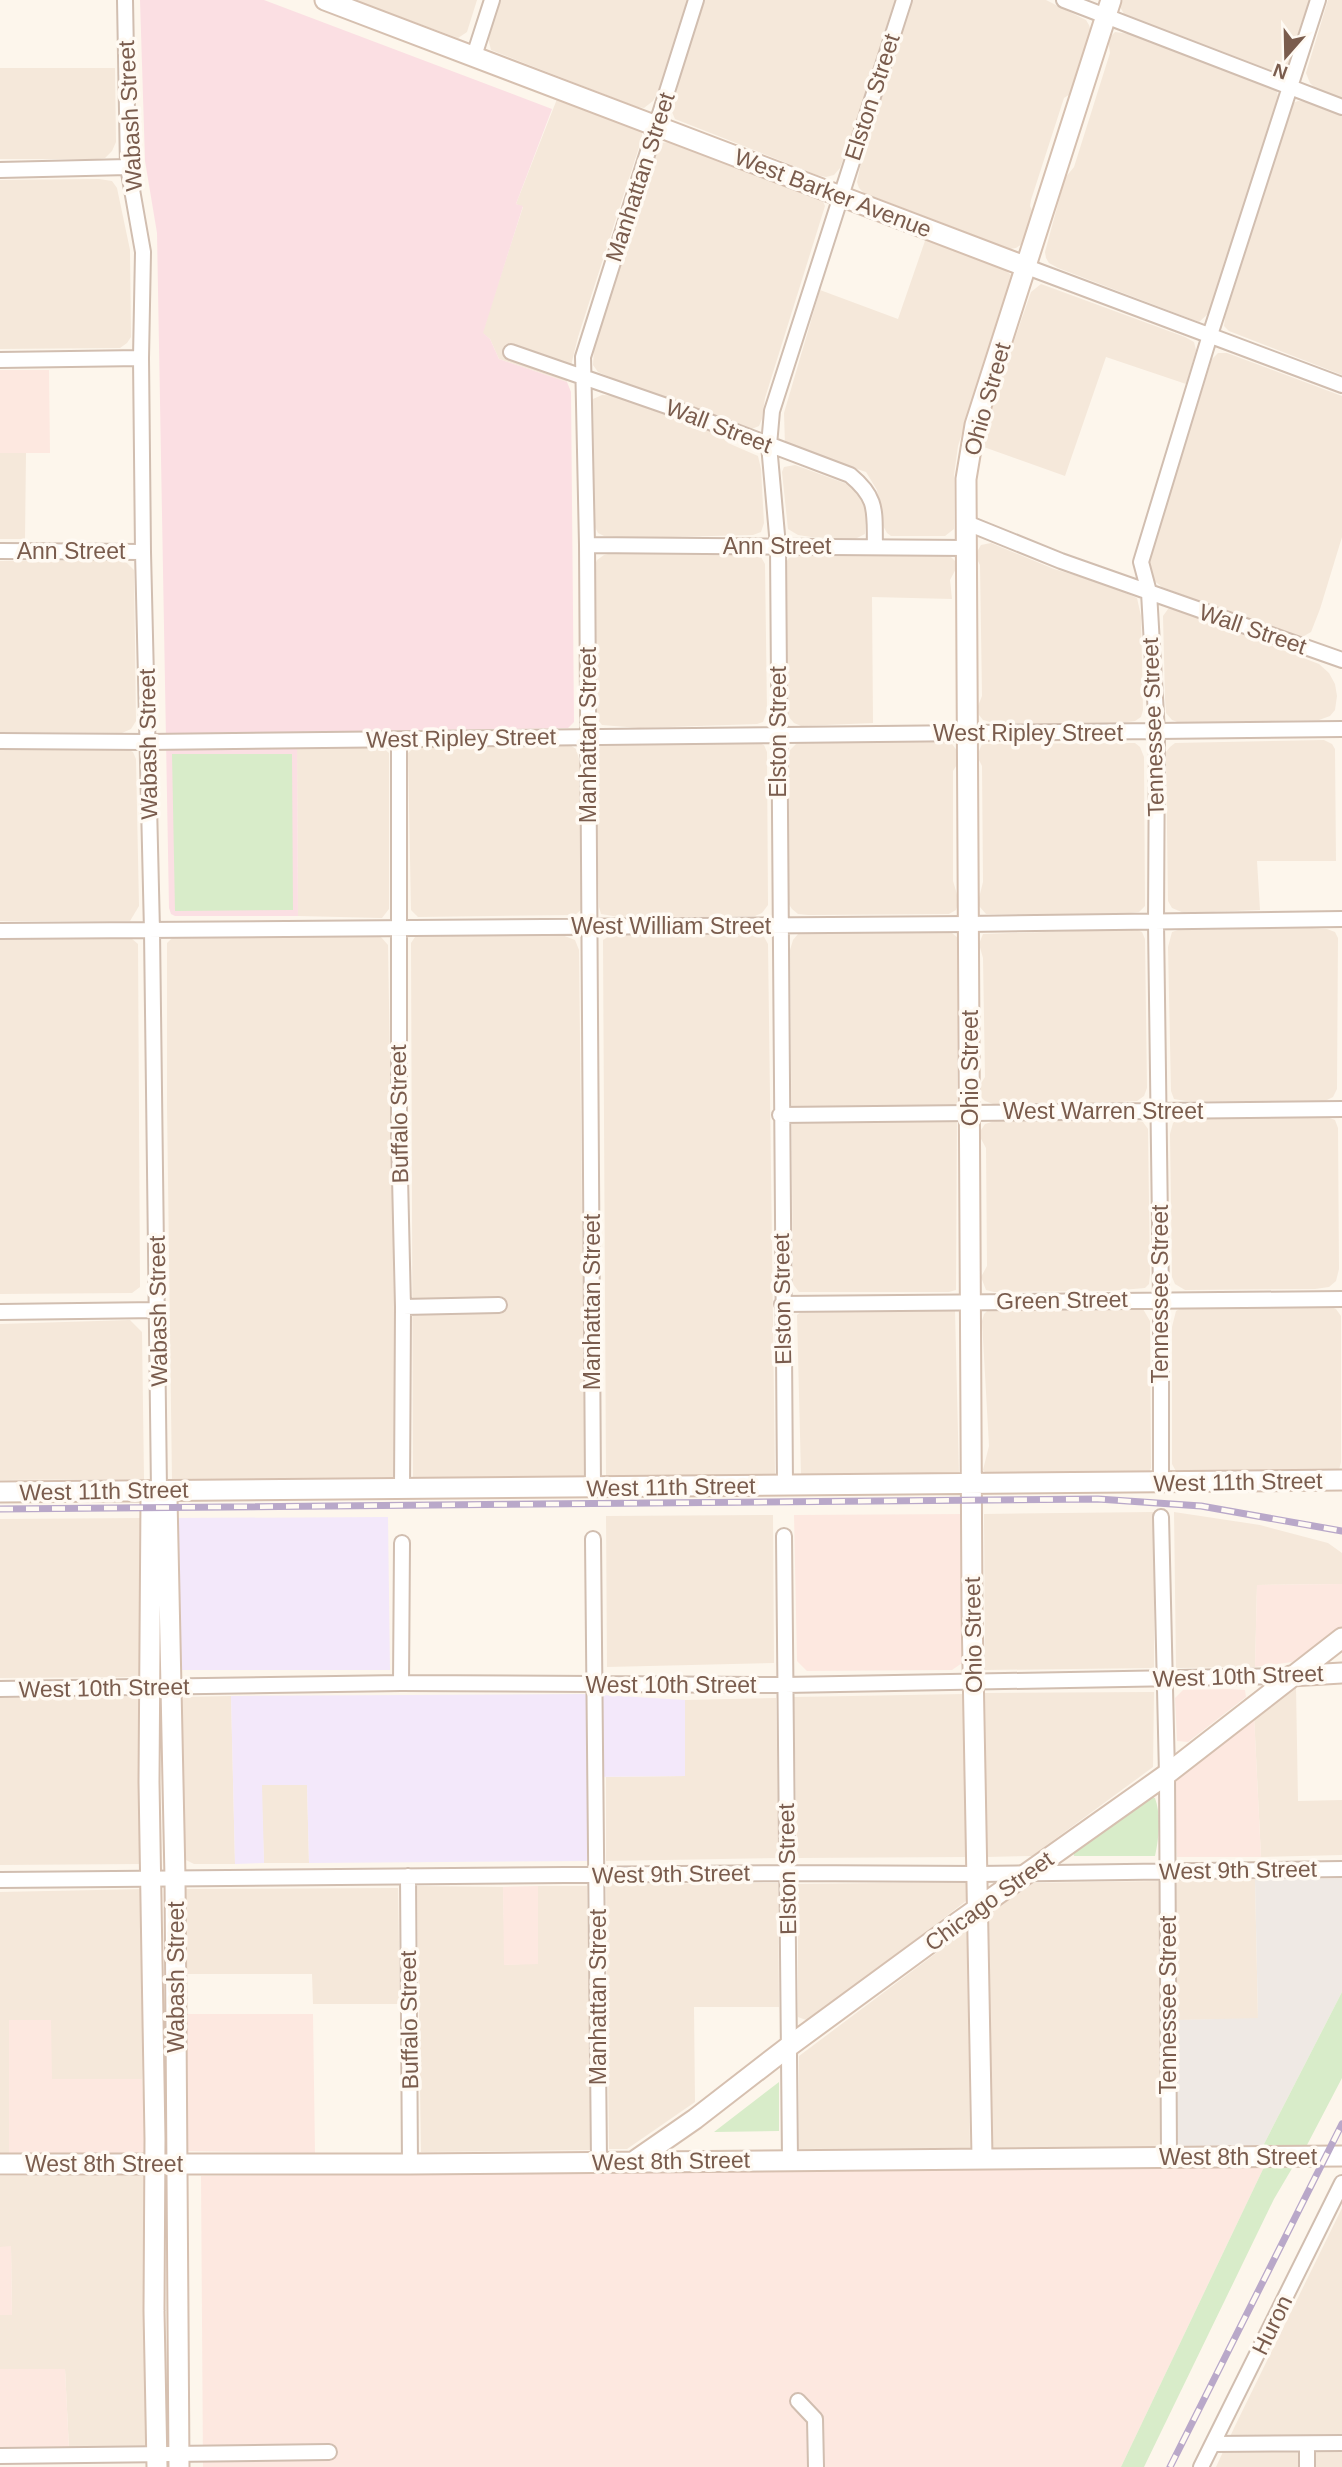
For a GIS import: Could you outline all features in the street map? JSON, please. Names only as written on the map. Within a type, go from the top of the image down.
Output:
[{"type":"street","name":"Wabash Street","points":[[125,0],[128,167],[143,252],[143,552],[152,931],[159,1490],[167,1499],[172,1688],[179,2461]]},
{"type":"street","name":"West Barker Avenue","points":[[325,0],[656,124],[839,197],[1342,385]]},
{"type":"street","points":[[474,56],[492,0]]},
{"type":"street","name":"Manhattan Street","points":[[593,1488],[587,545],[583,357],[696,0]]},
{"type":"street","name":"Elston Street","points":[[785,1485],[780,1115],[778,546],[769,445],[772,411],[904,0]]},
{"type":"street","points":[[1064,0],[1109,8],[1342,107]]},
{"type":"street","name":"Tennessee Street","points":[[1161,1483],[1157,733],[1149,592],[1141,562],[1210,335],[1318,0]]},
{"type":"street","name":"Ohio Street","points":[[982,2157],[971,1484],[966,479],[975,425],[1109,8]]},
{"type":"street","points":[[0,170],[128,167]]},
{"type":"street","name":"Wall Street","points":[[511,352],[850,475],[863,485],[873,502],[875,547]]},
{"type":"street","points":[[0,359],[141,358]]},
{"type":"street","name":"Wall Street","points":[[967,523],[1149,592],[1342,660]]},
{"type":"street","name":"Ann Street","points":[[587,545],[967,548]]},
{"type":"street","name":"Ann Street","points":[[0,551],[143,552]]},
{"type":"street","name":"West Ripley Street","points":[[0,741],[399,740],[1342,729]]},
{"type":"street","name":"Buffalo Street","points":[[399,740],[398,1134],[403,1307],[402,1489]]},
{"type":"street","name":"West William Street","points":[[0,931],[969,925],[1342,919]]},
{"type":"street","name":"West Warren Street","points":[[780,1115],[1342,1109]]},
{"type":"street","name":"Green Street","points":[[782,1304],[1342,1298]]},
{"type":"street","points":[[403,1307],[499,1305]]},
{"type":"street","points":[[0,1312],[158,1310]]},
{"type":"street","name":"West 11th Street","points":[[0,1492],[1342,1480]]},
{"type":"street","name":"Wabash Street","points":[[156,2461],[150,1688],[151,1499],[159,1490]]},
{"type":"street","name":"Tennessee Street","points":[[1161,1517],[1166,1679],[1169,2157]]},
{"type":"street","name":"Elston Street","points":[[783,1536],[790,2160]]},
{"type":"street","name":"Manhattan Street","points":[[593,1539],[599,2162]]},
{"type":"street","points":[[401,1684],[402,1544]]},
{"type":"street","name":"Chicago Street","points":[[633,2161],[695,2119],[788,2047],[978,1908],[1167,1774],[1342,1638]]},
{"type":"street","name":"West 10th Street","points":[[0,1689],[401,1684],[785,1685],[1166,1679],[1342,1673]]},
{"type":"street","name":"West 9th Street","points":[[0,1880],[1342,1869]]},
{"type":"street","name":"Buffalo Street","points":[[408,1876],[411,2164]]},
{"type":"street","name":"West 8th Street","points":[[0,2164],[411,2164],[1342,2156]]},
{"type":"street","name":"Huron","points":[[1201,2467],[1342,2183]]},
{"type":"street","points":[[798,2401],[816,2419],[819,2464]]},
{"type":"street","points":[[1213,2444],[1342,2444]]},
{"type":"street","points":[[1307,2444],[1307,2467]]},
{"type":"street","points":[[0,2456],[179,2461],[330,2452]]},
{"type":"shaded area","points":[[140,0],[264,0],[552,109],[516,204],[523,206],[483,333],[490,339],[499,359],[567,382],[571,392],[574,722],[568,728],[297,732],[298,916],[175,916],[169,908],[157,233],[145,161]]},
{"type":"shaded area","points":[[354,0],[477,0],[467,32],[458,38]]},
{"type":"shaded area","points":[[501,0],[688,0],[658,92],[653,101],[644,108],[491,50],[488,38]]},
{"type":"shaded area","points":[[705,0],[895,0],[855,126],[840,168],[834,175],[817,175],[675,119],[672,112],[679,80]]},
{"type":"shaded area","points":[[912,0],[1046,0],[1086,20],[1089,25],[1091,31],[1072,93],[1064,98],[1031,200],[1033,213],[1022,244],[1016,248],[1010,249],[864,193],[859,188],[857,182],[862,158]]},
{"type":"shaded area","points":[[1123,0],[1309,0],[1285,73],[1272,74],[1124,14],[1120,7]]},
{"type":"shaded area","points":[[1328,0],[1342,0],[1342,100],[1317,90],[1306,73]]},
{"type":"shaded area","points":[[1115,32],[1144,36],[1273,86],[1277,91],[1278,97],[1209,313],[1199,322],[1058,268],[1046,258],[1045,252],[1065,178],[1074,167],[1110,53],[1108,39]]},
{"type":"shaded area","points":[[0,68],[115,68],[116,142],[112,151],[105,158],[97,159],[0,159]]},
{"type":"shaded area","points":[[557,99],[642,132],[578,337],[567,382],[499,359],[490,339],[482,333],[523,207],[516,204]]},
{"type":"shaded area","points":[[1312,102],[1342,114],[1342,375],[1229,331],[1224,326],[1293,103]]},
{"type":"shaded area","points":[[668,142],[810,192],[823,201],[825,206],[765,398],[762,419],[759,426],[749,430],[644,392],[598,372],[593,365],[594,348],[656,150],[662,143]]},
{"type":"shaded area","points":[[0,180],[112,181],[117,188],[130,250],[131,337],[120,348],[0,349]]},
{"type":"shaded area","points":[[926,238],[1004,269],[1011,275],[1010,284],[958,446],[954,475],[954,529],[945,536],[891,536],[882,524],[877,490],[866,472],[785,445],[784,413],[820,290],[898,319]]},
{"type":"shaded area","points":[[1041,284],[1185,337],[1194,342],[1196,350],[1186,384],[1106,357],[1065,476],[981,446],[990,410],[1031,292]]},
{"type":"shaded area","points":[[1218,353],[1227,353],[1342,396],[1342,537],[1320,609],[1311,632],[1304,636],[1292,636],[1162,587],[1153,580],[1149,568],[1151,554],[1212,359]]},
{"type":"shaded area","points":[[0,370],[49,370],[50,453],[0,453]]},
{"type":"shaded area","points":[[602,395],[621,396],[721,435],[728,443],[758,456],[764,523],[761,532],[753,535],[629,538],[598,533],[594,525],[593,399]]},
{"type":"shaded area","points":[[0,453],[26,453],[25,539],[0,539]]},
{"type":"shaded area","points":[[795,465],[847,484],[863,494],[867,501],[865,534],[855,539],[811,537],[798,535],[788,529],[782,472],[784,467]]},
{"type":"shaded area","points":[[991,543],[1054,569],[1108,585],[1137,598],[1141,616],[1141,717],[1135,721],[1113,724],[994,723],[983,720],[978,706],[982,696],[980,565],[975,555],[981,545]]},
{"type":"shaded area","points":[[620,551],[733,551],[761,557],[765,564],[767,711],[763,722],[639,728],[602,725],[598,720],[596,705],[595,565],[604,555]]},
{"type":"shaded area","points":[[932,552],[951,557],[955,561],[957,567],[950,580],[952,599],[872,597],[873,723],[801,726],[794,723],[788,716],[785,565],[788,559],[793,554]]},
{"type":"shaded area","points":[[0,561],[121,561],[134,570],[136,721],[131,729],[122,733],[0,732]]},
{"type":"shaded area","points":[[1168,609],[1178,610],[1319,664],[1329,673],[1335,684],[1335,710],[1330,716],[1319,720],[1180,723],[1172,720],[1166,713],[1165,699],[1163,616]]},
{"type":"shaded area","points":[[752,740],[764,745],[767,752],[768,905],[762,913],[755,916],[625,918],[601,914],[595,759],[600,745],[608,742]]},
{"type":"shaded area","points":[[1324,740],[1335,749],[1336,861],[1257,861],[1260,910],[1184,913],[1172,908],[1168,901],[1166,760],[1166,752],[1170,747],[1175,743]]},
{"type":"shaded area","points":[[799,741],[952,744],[958,752],[958,763],[953,771],[953,881],[959,901],[956,910],[949,914],[808,915],[798,914],[792,909],[788,903],[789,757],[790,750]]},
{"type":"shaded area","points":[[1135,743],[1144,757],[1145,906],[1139,912],[1112,915],[986,914],[978,902],[983,882],[982,766],[977,756],[982,744]]},
{"type":"shaded area","points":[[417,745],[570,745],[576,749],[580,762],[581,910],[575,915],[418,917],[411,910],[408,753]]},
{"type":"shaded area","points":[[0,747],[125,748],[133,752],[136,759],[139,906],[130,921],[0,921]]},
{"type":"shaded area","points":[[382,747],[389,753],[389,909],[382,918],[298,916],[297,748]]},
{"type":"shaded area","points":[[1312,928],[1335,932],[1338,938],[1337,1089],[1333,1097],[1323,1102],[1174,1099],[1171,1091],[1168,947],[1172,932]]},
{"type":"shaded area","points":[[1135,929],[1142,932],[1145,939],[1147,1088],[1144,1096],[1137,1101],[1092,1104],[993,1104],[985,1101],[979,1095],[978,1088],[985,1077],[983,958],[979,944],[983,934]]},
{"type":"shaded area","points":[[434,932],[562,935],[575,940],[579,950],[585,1476],[413,1478],[411,943],[417,934]]},
{"type":"shaded area","points":[[755,932],[763,935],[768,944],[775,1475],[606,1476],[603,940],[611,935]]},
{"type":"shaded area","points":[[952,933],[958,938],[956,1290],[799,1292],[793,1284],[790,950],[793,940],[798,934]]},
{"type":"shaded area","points":[[0,936],[123,937],[131,938],[138,944],[140,1287],[132,1293],[0,1294]]},
{"type":"shaded area","points":[[381,937],[388,945],[397,1477],[172,1482],[167,943],[172,938]]},
{"type":"shaded area","points":[[1324,1116],[1335,1120],[1338,1128],[1339,1269],[1336,1281],[1329,1287],[1315,1289],[1185,1290],[1175,1284],[1172,1277],[1170,1134],[1173,1123],[1180,1117]]},
{"type":"shaded area","points":[[995,1121],[1143,1122],[1148,1129],[1149,1284],[1145,1288],[1110,1291],[986,1290],[981,1277],[987,1266],[986,1148],[980,1137],[985,1124]]},
{"type":"shaded area","points":[[1326,1305],[1336,1309],[1341,1316],[1341,1462],[1338,1474],[1178,1475],[1172,1464],[1172,1327],[1176,1311],[1183,1307]]},
{"type":"shaded area","points":[[1143,1309],[1150,1321],[1151,1468],[1148,1475],[989,1476],[983,1470],[989,1446],[982,1321],[984,1314],[988,1310]]},
{"type":"shaded area","points":[[955,1310],[959,1474],[801,1475],[797,1315],[801,1312]]},
{"type":"shaded area","points":[[130,1320],[142,1332],[144,1479],[0,1480],[0,1324]]},
{"type":"shaded area","points":[[1154,1512],[1154,1668],[985,1670],[984,1514]]},
{"type":"shaded area","points":[[1174,1512],[1260,1525],[1328,1543],[1342,1553],[1342,1584],[1257,1585],[1255,1667],[1176,1668]]},
{"type":"shaded area","points":[[962,1514],[965,1661],[952,1670],[807,1671],[797,1661],[794,1515]]},
{"type":"shaded area","points":[[773,1515],[774,1663],[607,1667],[606,1516]]},
{"type":"shaded area","points":[[388,1517],[390,1670],[180,1670],[175,1518]]},
{"type":"shaded area","points":[[142,1518],[143,1677],[0,1678],[0,1519]]},
{"type":"shaded area","points":[[1342,1584],[1342,1627],[1292,1662],[1255,1667],[1257,1585]]},
{"type":"shaded area","points":[[1296,1687],[1298,1801],[1342,1800],[1342,1855],[1261,1857],[1254,1715]]},
{"type":"shaded area","points":[[1183,1690],[1245,1690],[1246,1697],[1188,1742],[1177,1741],[1175,1698]]},
{"type":"shaded area","points":[[1154,1692],[1153,1767],[1032,1856],[987,1857],[985,1693]]},
{"type":"shaded area","points":[[586,1694],[685,1700],[685,1776],[588,1777],[588,1861],[309,1863],[307,1785],[262,1785],[264,1863],[235,1864],[231,1696]]},
{"type":"shaded area","points":[[965,1694],[967,1857],[797,1858],[794,1697]]},
{"type":"shaded area","points":[[144,1696],[143,1864],[0,1865],[0,1698]]},
{"type":"shaded area","points":[[231,1696],[235,1864],[194,1864],[180,1857],[177,1710],[184,1697]]},
{"type":"shaded area","points":[[776,1698],[779,1858],[606,1861],[606,1777],[685,1776],[685,1700]]},
{"type":"shaded area","points":[[1254,1715],[1261,1857],[1177,1857],[1174,1779]]},
{"type":"shaded area","points":[[307,1784],[309,1863],[264,1863],[261,1785]]},
{"type":"shaded area","points":[[1342,1878],[1342,1992],[1263,2146],[1177,2146],[1176,2020],[1258,2018],[1255,1880]]},
{"type":"shaded area","points":[[1174,1880],[1255,1880],[1258,2019],[1176,2020]]},
{"type":"shaded area","points":[[1161,1881],[1162,2148],[990,2148],[986,1913],[1026,1883]]},
{"type":"shaded area","points":[[968,1882],[966,1901],[809,2021],[798,2017],[798,1884]]},
{"type":"shaded area","points":[[778,1883],[779,2007],[694,2007],[695,2102],[627,2149],[609,2149],[606,1884]]},
{"type":"shaded area","points":[[417,1886],[503,1887],[505,1965],[538,1963],[538,1886],[587,1886],[592,2150],[421,2152]]},
{"type":"shaded area","points":[[538,1886],[538,1964],[504,1965],[503,1887]]},
{"type":"shaded area","points":[[398,1888],[400,2004],[313,2004],[312,1974],[185,1974],[180,1889]]},
{"type":"shaded area","points":[[145,1889],[142,2079],[52,2079],[9,2021],[9,2154],[0,2154],[0,1892]]},
{"type":"shaded area","points":[[967,1930],[970,2148],[799,2149],[799,2056]]},
{"type":"shaded area","points":[[185,2014],[313,2014],[315,2153],[186,2151]]},
{"type":"shaded area","points":[[9,2020],[51,2020],[52,2079],[142,2079],[146,2153],[9,2154]]},
{"type":"shaded area","points":[[1265,2165],[1121,2467],[203,2467],[201,2176]]},
{"type":"shaded area","points":[[146,2175],[147,2448],[69,2449],[65,2369],[0,2369],[0,2315],[12,2314],[11,2247],[0,2247],[0,2176]]},
{"type":"shaded area","points":[[1342,2208],[1342,2467],[1216,2467],[1234,2428]]},
{"type":"shaded area","points":[[11,2246],[12,2315],[0,2315],[0,2247]]},
{"type":"shaded area","points":[[0,2369],[65,2369],[69,2449],[0,2449]]},
{"type":"green space","points":[[172,754],[292,754],[293,910],[175,911]]},
{"type":"green space","points":[[1149,1796],[1155,1798],[1158,1811],[1155,1856],[1074,1856],[1073,1851]]},
{"type":"green space","points":[[1342,1992],[1342,2078],[1307,2145],[1263,2146]]},
{"type":"green space","points":[[779,2082],[779,2131],[714,2132]]},
{"type":"green space","points":[[1265,2165],[1294,2165],[1274,2199],[1144,2467],[1121,2467]]},
{"type":"railway","points":[[0,1509],[1098,1499],[1201,1506],[1342,1531]]},
{"type":"railway","points":[[1170,2467],[1342,2124]]}]
